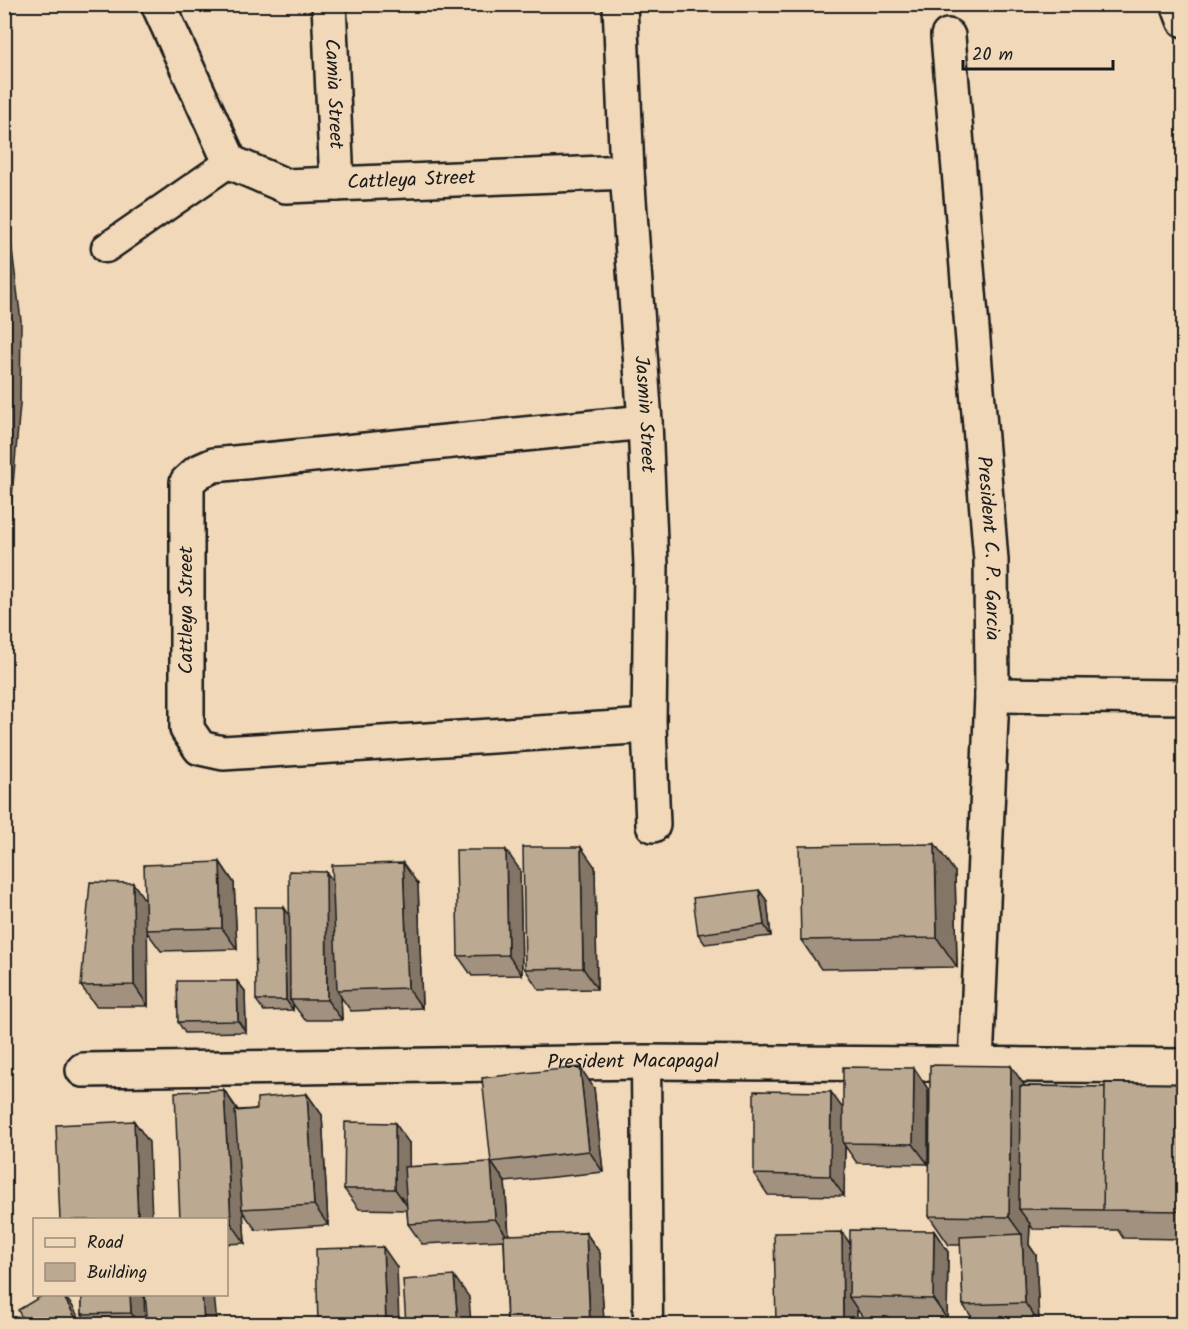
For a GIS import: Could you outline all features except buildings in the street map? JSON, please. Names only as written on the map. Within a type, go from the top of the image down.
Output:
[{"type":"street","points":[[158,4],[230,162]]},
{"type":"street","name":"Camia Street","points":[[329,4],[337,184]]},
{"type":"street","name":"Jasmin Street","points":[[620,4],[627,172],[645,422],[651,565],[649,726],[653,825]]},
{"type":"street","points":[[1178,4],[1184,20]]},
{"type":"street","name":"President C. P. Garcia","points":[[948,36],[991,560],[992,695],[976,1064]]},
{"type":"street","name":"Cattleya Street","points":[[230,162],[286,186],[627,172]]},
{"type":"street","name":"Cattleya Street","points":[[645,422],[214,465],[198,472],[187,482],[187,729],[200,748],[223,753],[649,726]]},
{"type":"street","points":[[992,695],[1184,697]]},
{"type":"street","name":"President Macapagal","points":[[83,1070],[646,1062],[1184,1066]]},
{"type":"lane","points":[[106,248],[230,162]]},
{"type":"lane","points":[[646,1062],[648,1324]]}]
